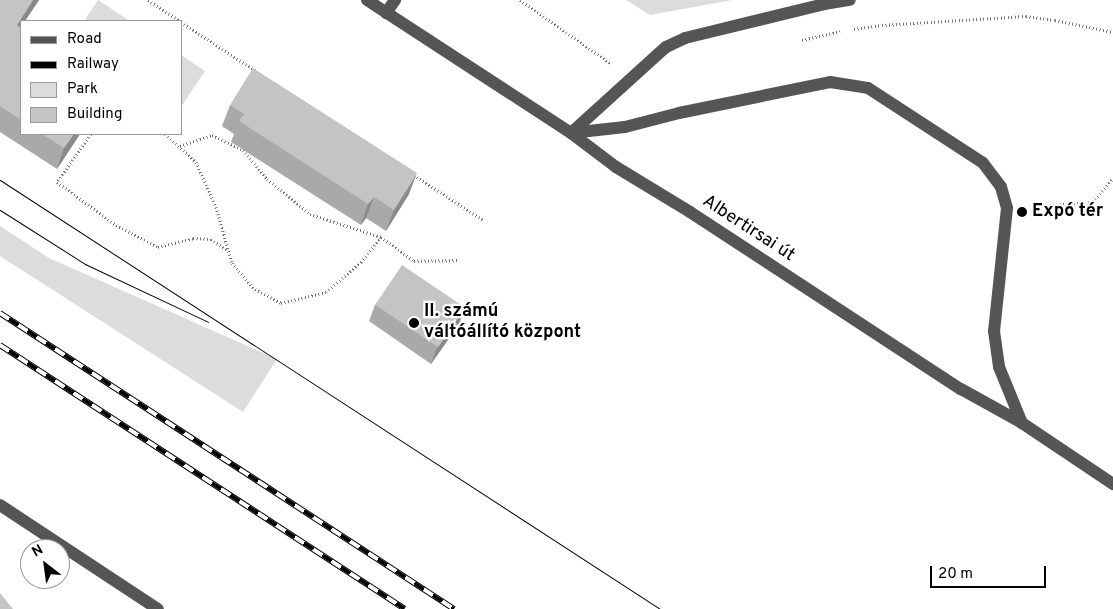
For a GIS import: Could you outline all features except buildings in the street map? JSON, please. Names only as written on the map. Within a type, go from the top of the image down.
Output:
[{"type":"street","name":"Albertirsai út","points":[[367,0],[571,134],[616,167],[690,212],[961,389],[1022,423],[1113,484]]},
{"type":"street","points":[[386,13],[395,0]]},
{"type":"street","points":[[571,134],[666,47],[685,38],[824,4],[850,0]]},
{"type":"street","points":[[571,134],[625,127],[679,113],[830,82],[868,88],[983,163],[1001,187],[1006,208],[994,331],[999,368],[1022,423]]},
{"type":"street","points":[[0,505],[158,609]]},
{"type":"path","points":[[148,0],[178,20]]},
{"type":"path","points":[[520,0],[620,70],[638,73]]},
{"type":"path","points":[[797,41],[882,25],[1026,16],[1113,32]]},
{"type":"path","points":[[182,23],[263,76]]},
{"type":"path","points":[[90,135],[58,182],[116,225],[158,247],[193,238],[212,239],[228,251]]},
{"type":"path","points":[[166,135],[196,162],[216,206],[232,262],[255,289],[281,303],[326,292],[361,262],[381,237]]},
{"type":"path","points":[[179,147],[212,135],[243,150],[267,179],[310,214],[381,237],[414,262],[459,260]]},
{"type":"path","points":[[410,172],[483,220]]},
{"type":"path","points":[[1006,208],[1093,202],[1113,178]]},
{"type":"green space","points":[[98,0],[128,20],[85,20]]},
{"type":"green space","points":[[626,0],[732,0],[650,15]]},
{"type":"green space","points":[[182,56],[205,71],[182,106]]},
{"type":"green space","points":[[0,226],[49,258],[277,359],[243,412],[0,256]]},
{"type":"tram line","points":[[0,180],[660,609]]},
{"type":"tram line","points":[[0,210],[85,264],[208,322]]},
{"type":"railway","points":[[0,313],[454,609]]},
{"type":"railway","points":[[0,345],[405,609]]},
{"type":"place","name":"Expó tér","points":[[1022,212]]},
{"type":"place","name":"II. számú váltóállító központ","points":[[414,323]]}]
